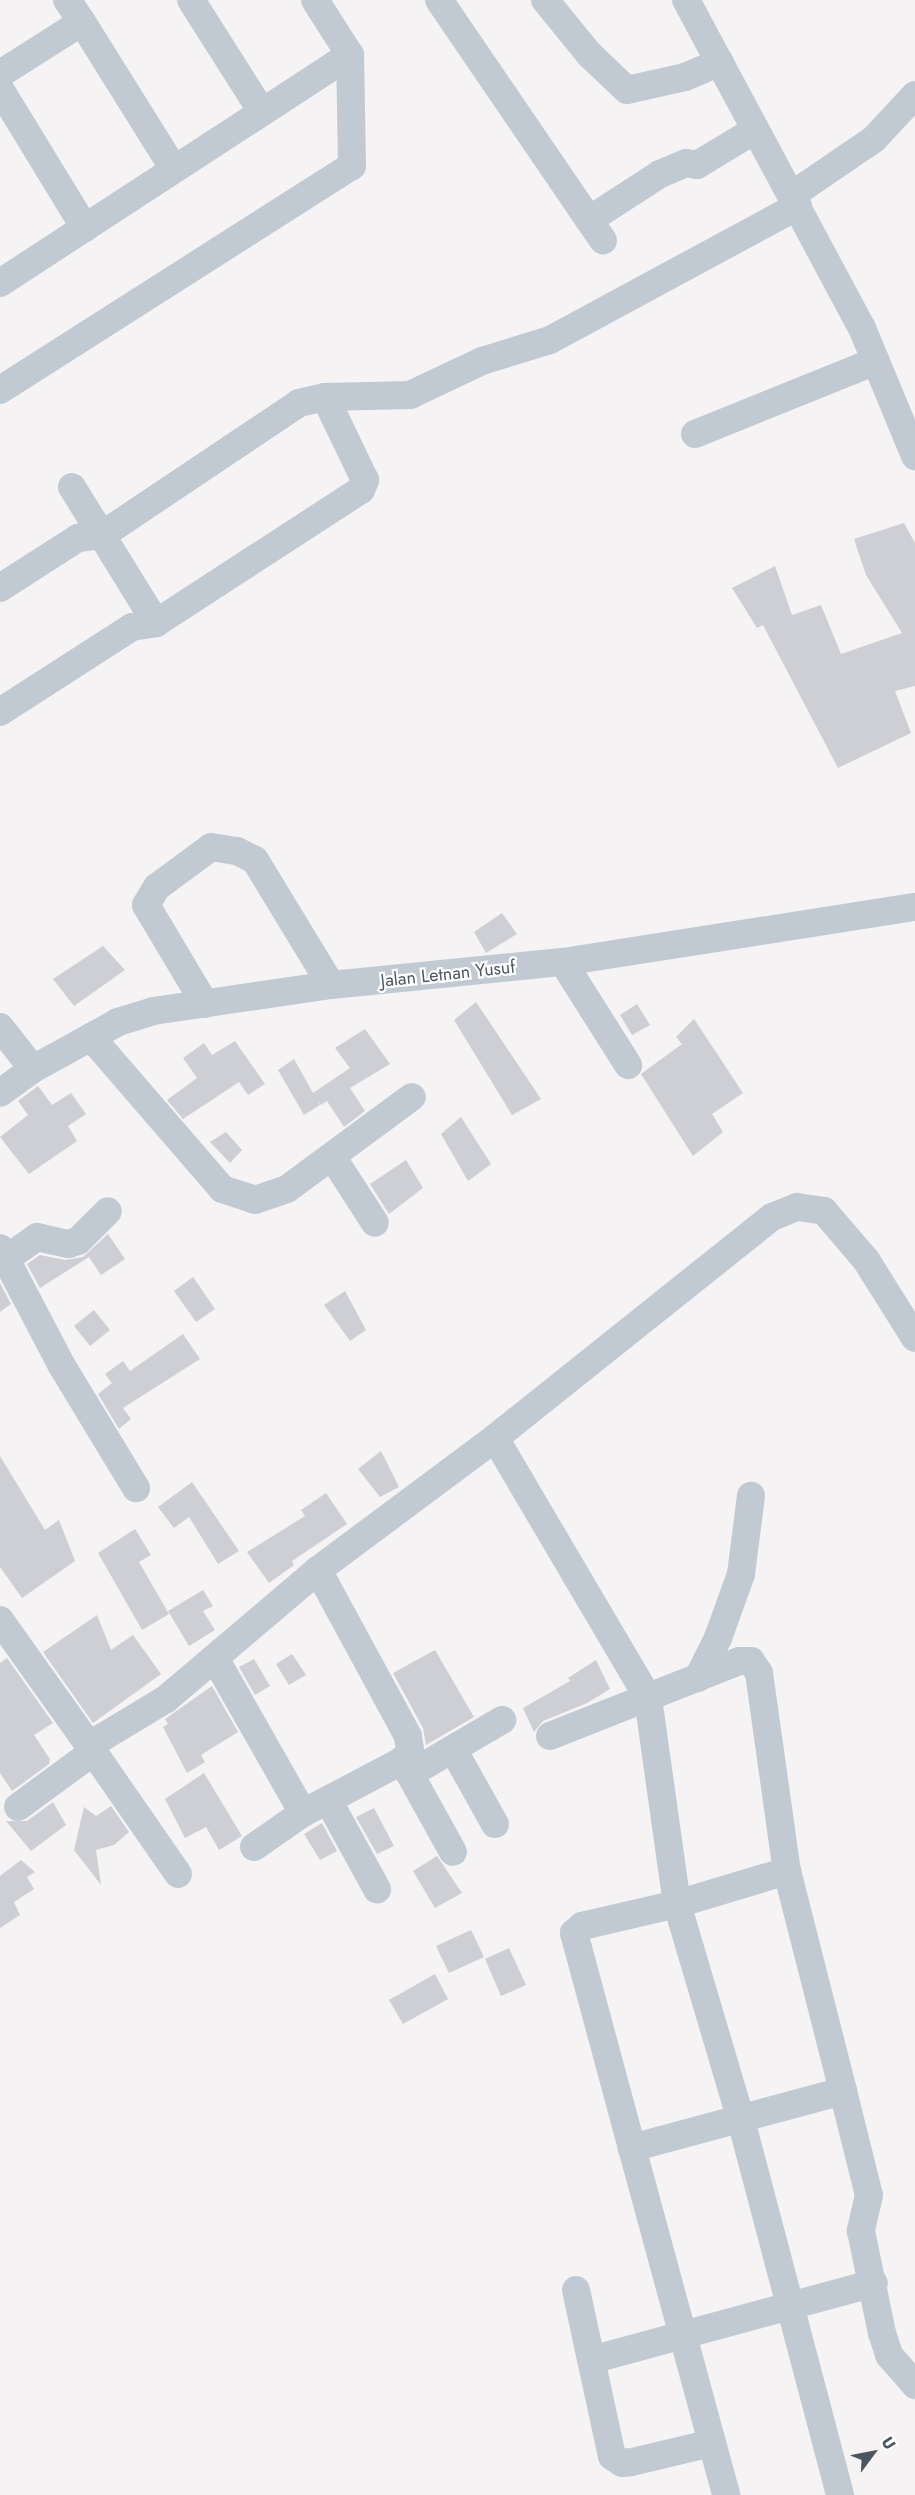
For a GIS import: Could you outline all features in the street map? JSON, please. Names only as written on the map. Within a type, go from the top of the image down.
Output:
[{"type":"street","points":[[191,0],[262,112]]},
{"type":"street","points":[[0,390],[352,166],[350,55],[315,0]]},
{"type":"street","points":[[439,0],[596,230],[660,174],[686,163],[697,165],[755,130]]},
{"type":"street","points":[[545,0],[589,54],[627,90],[685,77],[720,62]]},
{"type":"street","points":[[686,0],[795,201],[876,361],[915,456]]},
{"type":"street","points":[[0,74],[75,11],[174,170]]},
{"type":"street","points":[[0,283],[350,55]]},
{"type":"street","points":[[0,89],[85,228]]},
{"type":"street","points":[[0,588],[78,538],[102,535],[291,408],[325,397],[410,395],[482,361],[550,340],[795,201],[874,139],[915,95]]},
{"type":"street","points":[[695,434],[876,361]]},
{"type":"street","points":[[0,712],[132,627],[156,623],[361,490],[366,480],[325,397]]},
{"type":"street","points":[[72,487],[156,623]]},
{"type":"street","points":[[205,1004],[146,905],[158,887],[211,847],[237,851],[255,860],[331,985]]},
{"type":"street","name":"Jalan Letnan Yusuf","points":[[0,1093],[33,1069],[91,1037],[153,1011],[331,985],[563,962],[915,907]]},
{"type":"street","points":[[563,962],[628,1065]]},
{"type":"street","points":[[0,1028],[33,1069]]},
{"type":"street","points":[[91,1037],[222,1189],[238,1196],[264,1200],[333,1158],[412,1097]]},
{"type":"street","points":[[333,1158],[375,1223]]},
{"type":"street","points":[[18,1807],[91,1748],[166,1699],[216,1660],[318,1570],[495,1438],[772,1217],[797,1207],[824,1211],[866,1260],[915,1338]]},
{"type":"street","points":[[108,1211],[78,1241],[68,1244],[37,1237],[2,1256],[62,1366],[136,1488]]},
{"type":"street","points":[[495,1438],[648,1698],[677,1904],[741,2120],[840,2495]]},
{"type":"street","points":[[698,1678],[718,1638],[741,1574],[751,1496]]},
{"type":"street","points":[[318,1570],[410,1740],[411,1756],[406,1767]]},
{"type":"street","points":[[0,1620],[178,1874]]},
{"type":"street","points":[[216,1660],[303,1813]]},
{"type":"street","points":[[550,1736],[739,1661],[756,1665],[787,1871],[869,2195],[861,2231],[874,2283],[885,2344],[915,2385]]},
{"type":"street","points":[[254,1847],[303,1813],[328,1800],[453,1749],[502,1720]]},
{"type":"street","points":[[453,1749],[495,1824]]},
{"type":"street","points":[[406,1767],[453,1852]]},
{"type":"street","points":[[328,1800],[378,1889]]},
{"type":"street","points":[[726,2495],[686,2334],[632,2148],[574,1933],[582,1926],[677,1904],[787,1871]]},
{"type":"street","points":[[632,2148],[843,2091]]},
{"type":"street","points":[[591,2360],[874,2283]]},
{"type":"street","points":[[576,2290],[608,2449],[616,2461],[632,2462],[712,2443]]},
{"type":"building","points":[[904,523],[915,543],[915,686],[895,691],[911,733],[838,768],[763,625],[757,628],[732,588],[775,566],[792,615],[821,605],[841,654],[902,633],[866,575],[854,539]]},
{"type":"building","points":[[502,913],[517,934],[486,953],[474,932]]},
{"type":"building","points":[[103,946],[125,970],[74,1006],[53,979]]},
{"type":"building","points":[[476,1002],[541,1099],[512,1115],[454,1020]]},
{"type":"building","points":[[637,1004],[650,1025],[632,1035],[620,1015]]},
{"type":"building","points":[[694,1019],[743,1093],[712,1114],[723,1132],[693,1156],[641,1074],[682,1044],[676,1037]]},
{"type":"building","points":[[365,1029],[390,1064],[350,1088],[365,1111],[344,1127],[327,1101],[321,1105],[317,1100],[320,1105],[304,1115],[278,1070],[294,1059],[313,1093],[350,1068],[335,1048]]},
{"type":"building","points":[[235,1041],[265,1084],[248,1095],[239,1082],[183,1119],[167,1100],[197,1078],[183,1058],[204,1043],[212,1055]]},
{"type":"building","points":[[38,1086],[52,1105],[71,1093],[86,1114],[68,1126],[77,1141],[29,1174],[0,1137],[28,1115],[18,1101]]},
{"type":"building","points":[[461,1117],[491,1164],[468,1181],[441,1134]]},
{"type":"building","points":[[226,1132],[242,1150],[230,1163],[210,1142]]},
{"type":"building","points":[[406,1160],[423,1188],[389,1214],[370,1184]]},
{"type":"building","points":[[108,1234],[125,1259],[101,1275],[89,1257],[40,1288],[27,1264],[40,1255],[65,1260],[83,1257]]},
{"type":"building","points":[[193,1277],[215,1309],[196,1322],[174,1291]]},
{"type":"building","points":[[0,1283],[11,1304],[0,1312]]},
{"type":"building","points":[[345,1291],[366,1330],[350,1341],[324,1305]]},
{"type":"building","points":[[94,1310],[110,1330],[90,1346],[74,1326]]},
{"type":"building","points":[[183,1334],[200,1359],[123,1408],[131,1419],[119,1429],[98,1394],[112,1383],[105,1374],[123,1361],[130,1371]]},
{"type":"building","points":[[381,1451],[399,1487],[380,1497],[358,1469]]},
{"type":"building","points":[[0,1456],[45,1530],[59,1520],[75,1561],[22,1598],[0,1567]]},
{"type":"building","points":[[192,1482],[239,1551],[218,1564],[189,1517],[174,1528],[158,1507]]},
{"type":"building","points":[[326,1493],[347,1524],[292,1561],[294,1565],[269,1583],[247,1552],[305,1516],[301,1510]]},
{"type":"building","points":[[135,1529],[151,1555],[139,1562],[169,1614],[142,1630],[98,1553]]},
{"type":"building","points":[[203,1590],[213,1606],[203,1611],[215,1630],[189,1646],[168,1611]]},
{"type":"building","points":[[97,1615],[111,1650],[133,1635],[161,1674],[93,1723],[43,1652]]},
{"type":"building","points":[[435,1650],[474,1717],[426,1745],[423,1728],[393,1673]]},
{"type":"building","points":[[292,1654],[306,1675],[289,1685],[276,1664]]},
{"type":"building","points":[[7,1658],[53,1723],[34,1735],[50,1759],[49,1764],[12,1791],[0,1773],[0,1663]]},
{"type":"building","points":[[254,1659],[270,1686],[255,1695],[239,1667]]},
{"type":"building","points":[[596,1660],[610,1689],[587,1703],[543,1721],[534,1732],[523,1708],[570,1681],[568,1678]]},
{"type":"building","points":[[212,1686],[238,1732],[201,1755],[205,1762],[187,1773],[163,1727],[168,1724],[165,1719]]},
{"type":"building","points":[[204,1773],[242,1836],[219,1850],[206,1827],[185,1838],[165,1799]]},
{"type":"building","points":[[53,1802],[66,1825],[31,1851],[6,1821],[27,1821]]},
{"type":"building","points":[[111,1806],[129,1832],[114,1845],[96,1850],[101,1885],[74,1850],[84,1807],[96,1816]]},
{"type":"building","points":[[374,1808],[394,1846],[377,1854],[356,1817]]},
{"type":"building","points":[[322,1823],[337,1851],[320,1860],[304,1834]]},
{"type":"building","points":[[437,1856],[462,1893],[435,1908],[413,1871]]},
{"type":"building","points":[[21,1860],[35,1872],[27,1877],[34,1889],[14,1902],[20,1915],[0,1928],[0,1876]]},
{"type":"building","points":[[471,1930],[484,1957],[449,1973],[436,1946]]},
{"type":"building","points":[[509,1948],[526,1985],[501,1996],[485,1959]]},
{"type":"building","points":[[435,1974],[448,1999],[403,2024],[389,2000]]}]
